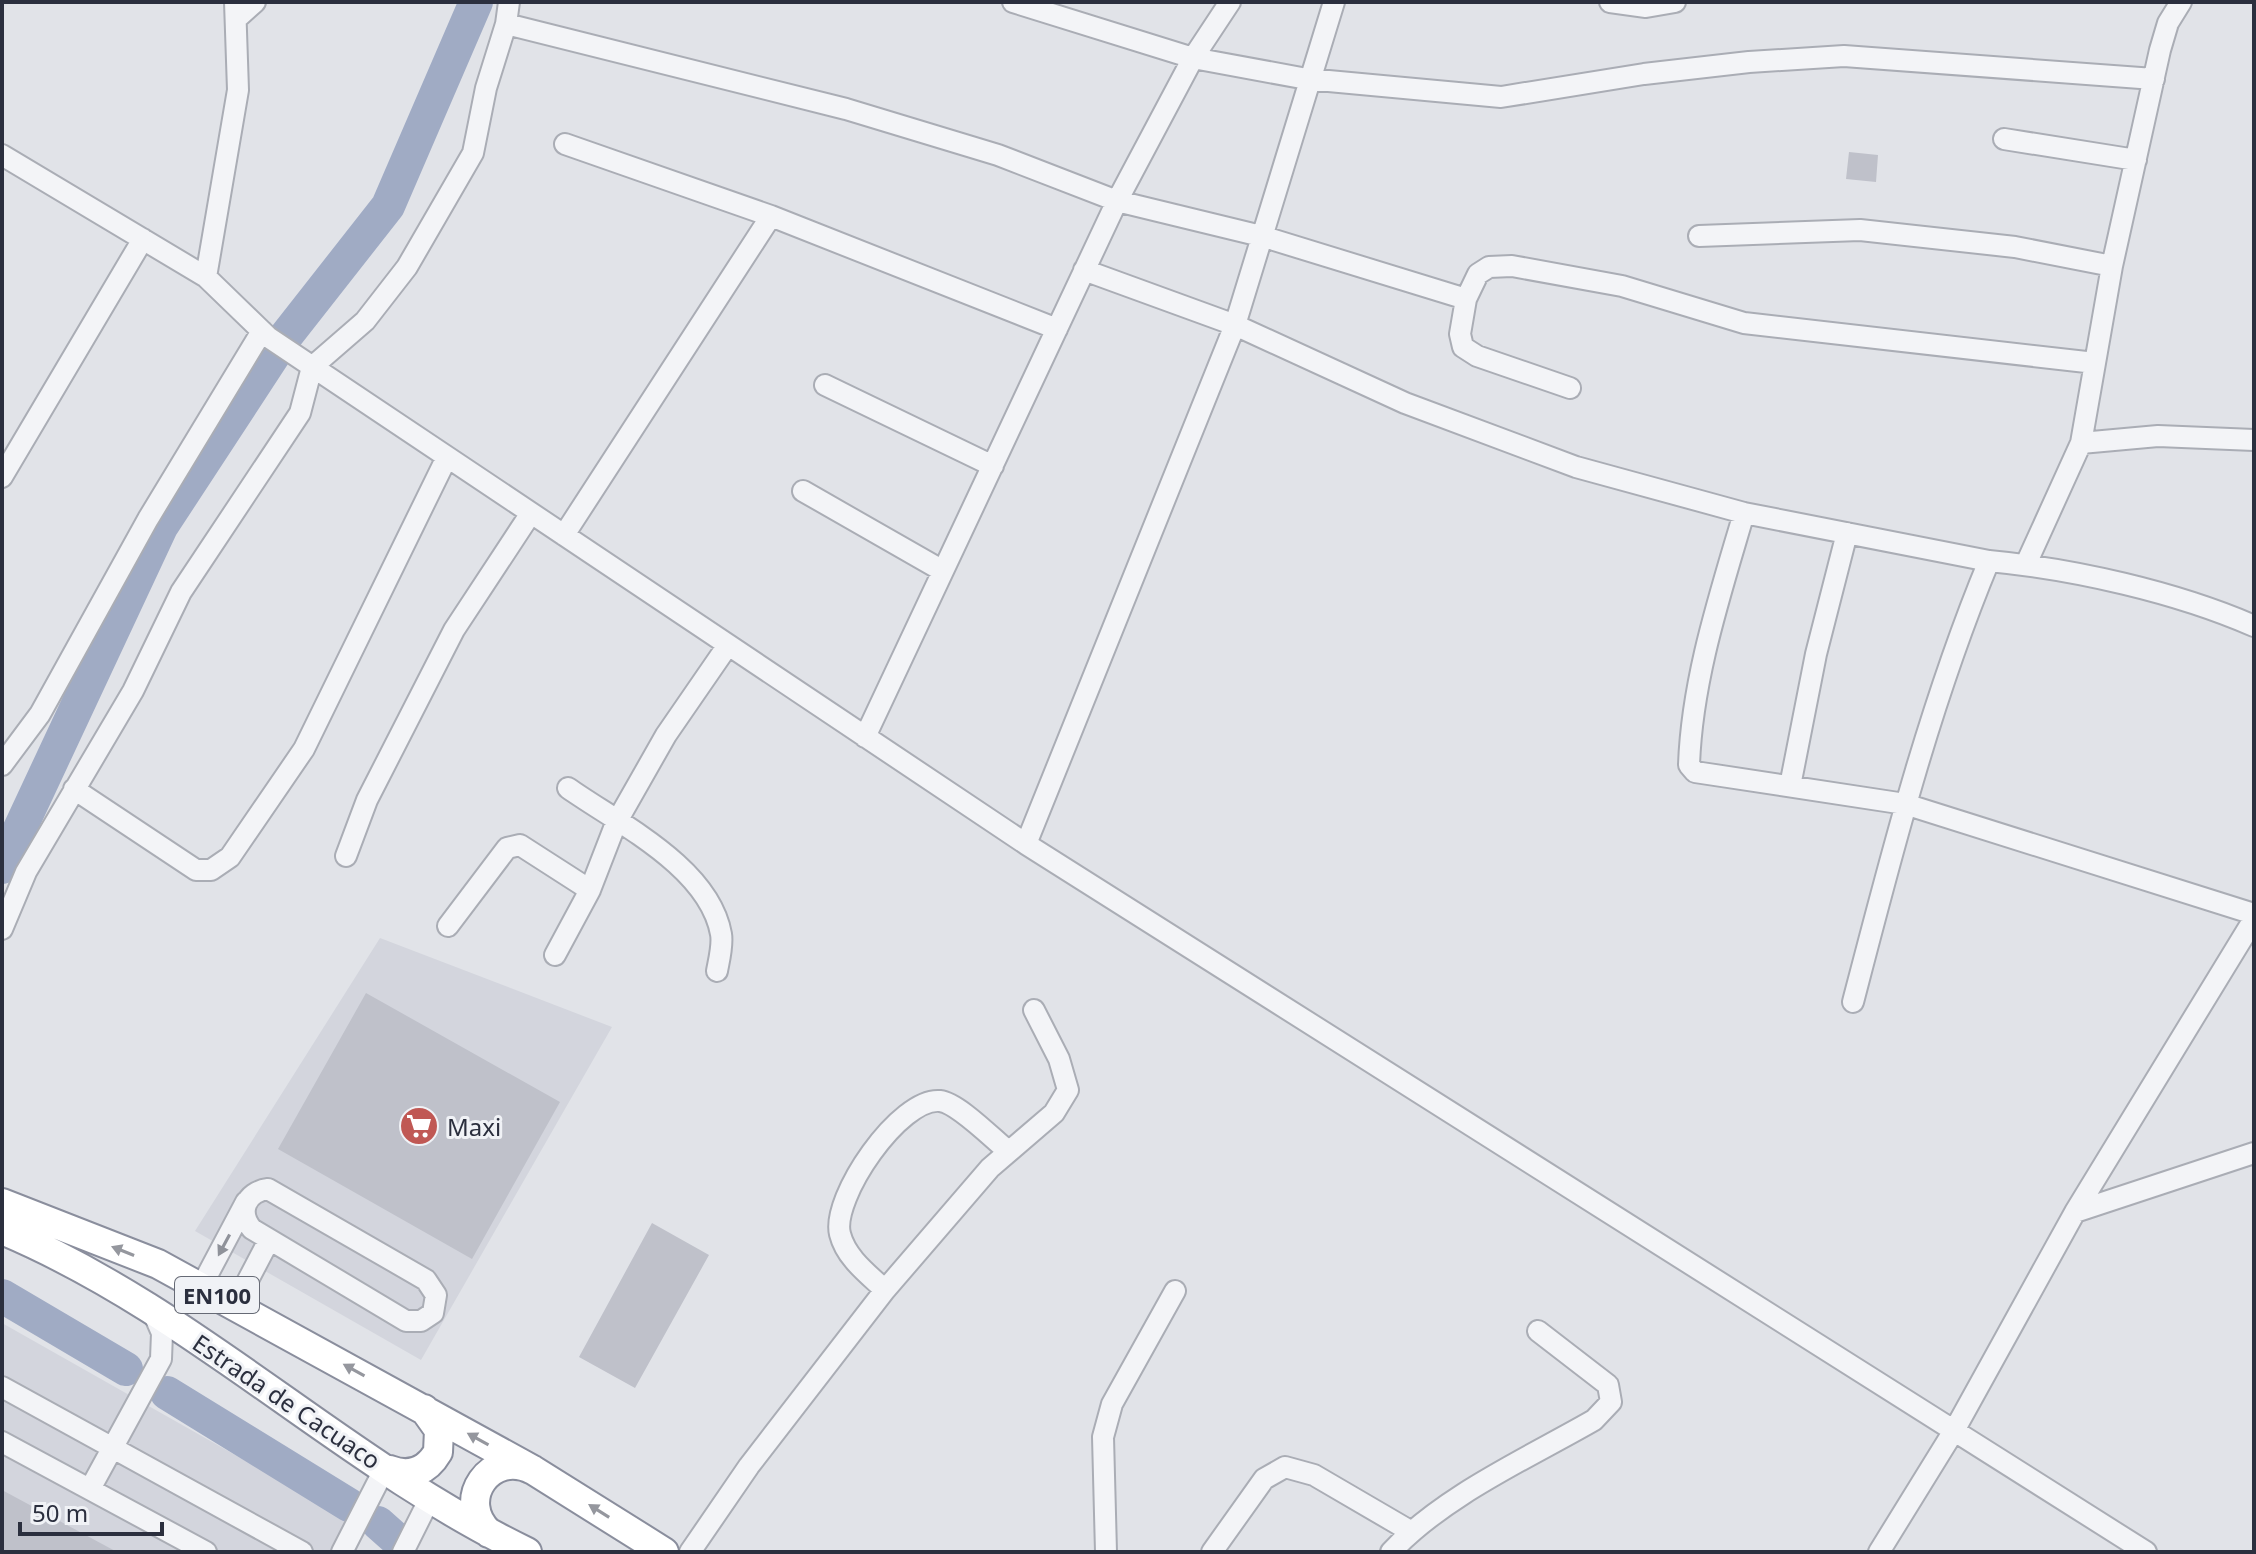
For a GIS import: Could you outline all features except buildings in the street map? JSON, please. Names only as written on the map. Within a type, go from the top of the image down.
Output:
[{"type":"highway","name":"Estrada de Cacuaco","points":[[2,1203],[158,1264],[533,1470]]},
{"type":"highway","name":"Estrada de Cacuaco","points":[[2,1230],[152,1310],[430,1498],[493,1536],[527,1552]]},
{"type":"highway","points":[[387,1469],[401,1473],[417,1472],[438,1452],[438,1425],[423,1408]]},
{"type":"highway","points":[[493,1536],[477,1516],[475,1497],[478,1485],[491,1470],[503,1465],[516,1464],[533,1470]]},
{"type":"highway","name":"EN100","points":[[533,1470],[664,1552]]},
{"type":"street","points":[[206,277],[238,90],[236,10],[255,2]]},
{"type":"street","points":[[304,361],[365,321],[407,267],[441,211],[473,153],[486,88],[506,24],[509,2]]},
{"type":"street","points":[[1013,2],[1193,58],[1307,79],[1501,97],[1659,72],[1844,56],[2154,79]]},
{"type":"street","points":[[865,737],[1117,201],[1193,58],[1230,2]]},
{"type":"street","points":[[1026,844],[1235,325],[1307,79],[1334,2]]},
{"type":"street","points":[[1610,2],[1646,7],[1675,2]]},
{"type":"street","points":[[2026,564],[2081,443],[2112,266],[2154,79],[2168,23],[2181,2]]},
{"type":"street","points":[[506,24],[846,109],[998,155],[1117,201],[1261,236],[1466,299]]},
{"type":"street","points":[[2004,139],[2136,160]]},
{"type":"street","points":[[565,144],[771,216],[1057,329]]},
{"type":"street","points":[[2,155],[206,277],[265,334],[304,361],[1026,844],[2146,1552]]},
{"type":"street","points":[[564,535],[771,216]]},
{"type":"street","points":[[1699,236],[1860,230],[2015,247],[2112,266]]},
{"type":"street","points":[[2,475],[143,239]]},
{"type":"street","points":[[1570,388],[1477,356],[1463,347],[1460,334],[1466,299],[1478,274],[1489,267],[1512,266],[1622,286],[1744,323],[2095,363]]},
{"type":"street","points":[[1084,270],[1235,325],[1405,403],[1576,467],[1744,513],[1989,561],[2026,564],[2144,591],[2254,626]]},
{"type":"street","points":[[2,765],[40,714],[148,519],[265,334]]},
{"type":"street","points":[[2,929],[26,872],[133,691],[181,592],[300,413],[304,361]]},
{"type":"street","points":[[825,385],[993,466]]},
{"type":"street","points":[[2081,443],[2158,436],[2254,440]]},
{"type":"street","points":[[74,789],[196,870],[211,870],[230,857],[304,749],[447,457]]},
{"type":"street","points":[[803,491],[943,571]]},
{"type":"street","points":[[346,856],[367,800],[454,630],[531,513]]},
{"type":"street","points":[[1744,513],[1716,607],[1695,704],[1689,765],[1695,772],[1905,804],[2254,917],[2075,1212],[1955,1429],[1879,1552]]},
{"type":"street","points":[[1790,786],[1816,654],[1847,533]]},
{"type":"street","points":[[1853,1002],[1905,804],[1954,646],[1989,561]]},
{"type":"street","points":[[555,955],[590,890],[616,823],[666,735],[728,645]]},
{"type":"street","points":[[568,788],[666,855],[710,901],[722,936],[717,971]]},
{"type":"street","points":[[448,926],[507,848],[520,845],[590,890]]},
{"type":"street","points":[[690,1552],[749,1466],[885,1290],[990,1168],[1054,1113],[1068,1090],[1059,1059],[1034,1010]]},
{"type":"street","points":[[885,1290],[850,1256],[839,1232],[841,1208],[870,1154],[902,1115],[927,1103],[949,1104],[1008,1151]]},
{"type":"street","points":[[2075,1212],[2254,1153]]},
{"type":"street","points":[[201,1287],[246,1202],[260,1190],[278,1193],[426,1280],[435,1291],[435,1309],[421,1321],[406,1321],[269,1240],[248,1224],[244,1213],[246,1202]]},
{"type":"street","points":[[235,1305],[269,1240]]},
{"type":"street","points":[[1106,1552],[1103,1437],[1109,1415],[1175,1291]]},
{"type":"street","points":[[90,1489],[161,1359],[162,1333],[152,1310]]},
{"type":"street","points":[[1391,1552],[1410,1531],[1594,1420],[1611,1402],[1608,1385],[1538,1331]]},
{"type":"street","points":[[161,1359],[182,1346],[207,1346]]},
{"type":"street","points":[[2,1387],[302,1552]]},
{"type":"street","points":[[2,1442],[206,1552]]},
{"type":"street","points":[[1212,1552],[1264,1479],[1285,1467],[1314,1475],[1410,1531]]},
{"type":"street","points":[[342,1552],[387,1469]]},
{"type":"street","points":[[407,1544],[430,1498]]},
{"type":"shaded area","points":[[380,938],[612,1027],[421,1360],[195,1231]]},
{"type":"shaded area","points":[[2,1323],[366,1529],[356,1552],[2,1552]]},
{"type":"waterway","points":[[2,867],[161,527],[286,336],[388,206],[476,2]]},
{"type":"waterway","points":[[2,1296],[126,1369]]},
{"type":"waterway","points":[[167,1393],[349,1505]]},
{"type":"waterway","points":[[378,1523],[396,1539]]},
{"type":"place","name":"Maxi","points":[[419,1126]]}]
